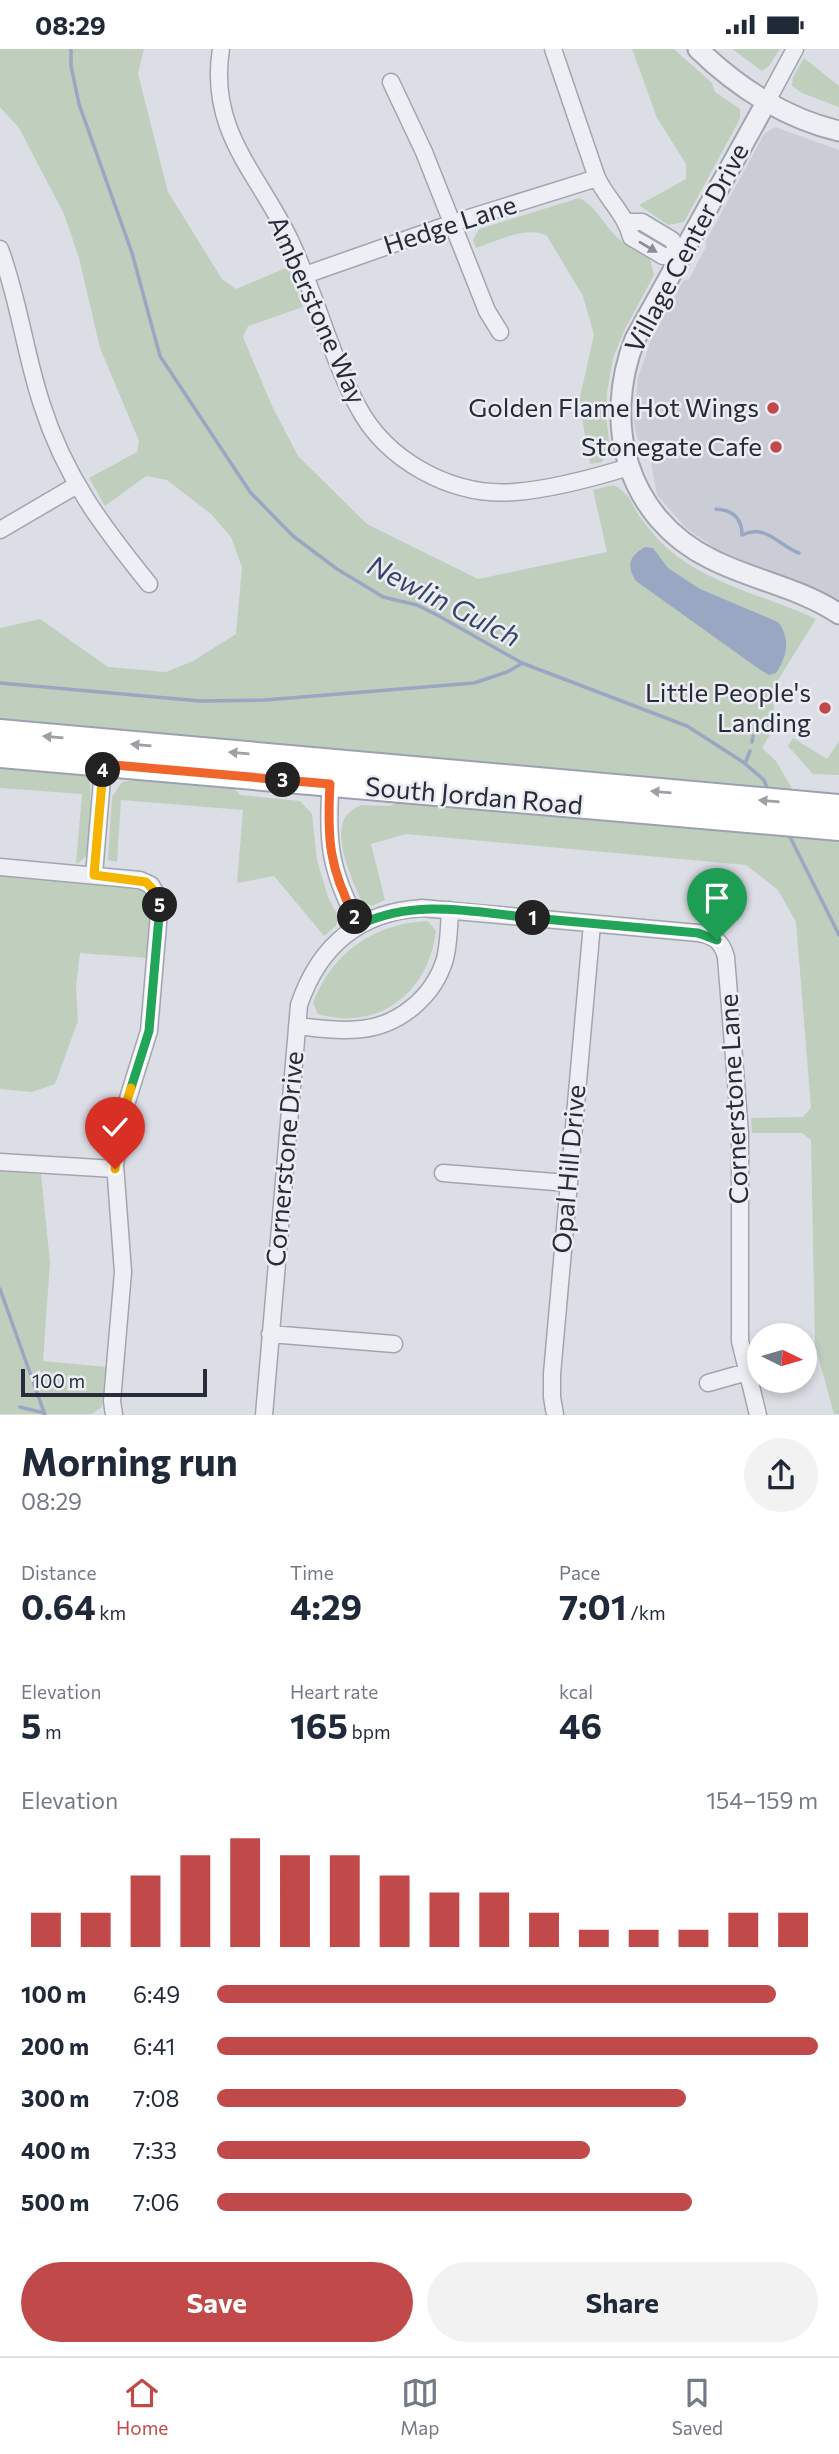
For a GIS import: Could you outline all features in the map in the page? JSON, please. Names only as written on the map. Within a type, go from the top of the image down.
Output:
[{"type":"main road","name":"South Jordan Road","points":[[0,732],[104,753]]},
{"type":"main road","name":"South Jordan Road","points":[[0,755],[104,753],[331,773],[831,827]]},
{"type":"main road","name":"South Jordan Road","points":[[331,773],[839,807]]},
{"type":"street","name":"Amberstone Way","points":[[221,49],[218,89],[228,129],[242,159],[283,226],[305,275],[345,380],[362,414],[390,447],[416,467],[435,477],[464,487],[514,492],[561,484],[629,467]]},
{"type":"street","points":[[553,49],[597,179],[607,197],[628,222],[642,222],[672,240],[680,255]]},
{"type":"street","points":[[698,49],[766,101],[801,119],[839,131]]},
{"type":"street","points":[[766,101],[795,49]]},
{"type":"street","points":[[391,82],[418,138],[487,311],[500,332]]},
{"type":"street","name":"Village Center Drive","points":[[766,101],[635,339],[624,370],[620,416],[622,438],[629,467],[651,509],[684,543],[726,566],[812,599],[839,614]]},
{"type":"street","name":"Hedge Lane","points":[[305,275],[453,223],[597,179]]},
{"type":"street","points":[[0,249],[13,289],[42,405],[55,442],[104,529],[149,584]]},
{"type":"street","points":[[0,530],[77,485]]},
{"type":"street","points":[[94,875],[104,753]]},
{"type":"street","points":[[331,773],[328,826],[331,853],[340,887],[359,925]]},
{"type":"street","points":[[0,867],[159,884],[160,908],[149,1031],[122,1117],[115,1169],[123,1272],[112,1401],[114,1415]]},
{"type":"street","name":"Cornerstone Lane","points":[[359,925],[407,909],[450,910],[704,934],[717,940],[724,950],[727,965],[739,1104],[739,1320],[740,1341],[747,1372]]},
{"type":"street","points":[[296,1026],[363,1029],[382,1025],[401,1016],[422,998],[439,975],[447,948],[450,910]]},
{"type":"street","name":"Opal Hill Drive","points":[[555,1415],[552,1374],[592,924]]},
{"type":"street","name":"Cornerstone Drive","points":[[264,1415],[299,1005],[327,951],[359,925]]},
{"type":"street","points":[[0,1162],[115,1169]]},
{"type":"street","points":[[443,1173],[568,1183]]},
{"type":"street","points":[[270,1335],[394,1345]]},
{"type":"street","points":[[708,1383],[747,1372]]},
{"type":"street","name":"Cornerstone Lane","points":[[752,1393],[758,1415]]},
{"type":"shaded area","points":[[775,127],[839,150],[839,600],[718,550],[686,528],[657,495],[649,452],[637,438],[634,421],[638,377],[651,340],[683,281],[689,279],[706,247],[706,241],[764,134]]},
{"type":"green space","points":[[0,49],[144,49],[138,74],[168,192],[222,279],[236,289],[288,267],[303,307],[248,326],[243,337],[272,406],[298,456],[367,524],[478,579],[607,552],[593,490],[613,485],[626,495],[652,533],[693,567],[727,584],[816,619],[773,688],[771,733],[762,748],[776,761],[795,794],[0,721],[0,628],[40,619],[108,667],[166,672],[193,661],[236,634],[242,567],[231,537],[211,514],[167,480],[146,476],[105,506],[89,478],[137,452],[139,441],[100,348],[79,258],[64,214],[19,128],[0,107]]},
{"type":"green space","points":[[632,49],[674,49],[712,83],[715,92],[740,109],[740,119],[684,222],[668,225],[639,205],[686,179],[686,164],[657,118]]},
{"type":"green space","points":[[732,49],[780,49],[769,66],[762,71]]},
{"type":"green space","points":[[804,58],[839,86],[839,107],[802,93],[792,86],[793,77]]},
{"type":"green space","points":[[579,198],[590,206],[617,237],[650,259],[654,275],[613,358],[606,415],[610,448],[602,462],[590,464],[579,401],[594,335],[583,296],[547,236],[521,233],[476,248],[473,240],[479,229]]},
{"type":"green space","points":[[793,738],[827,759],[839,741],[839,775],[813,774],[788,746]]},
{"type":"green space","points":[[0,762],[89,774],[90,830],[87,851],[82,860],[76,864],[82,794],[0,788]]},
{"type":"green space","points":[[133,780],[235,789],[240,795],[300,801],[312,814],[317,860],[328,897],[338,916],[336,926],[324,936],[274,876],[237,883],[243,810],[121,800],[117,862],[108,860],[112,797],[122,782]]},
{"type":"green space","points":[[398,802],[533,814],[609,816],[839,840],[839,1414],[834,1414],[817,1352],[811,1140],[802,1133],[752,1133],[751,1118],[803,1117],[811,1108],[796,922],[778,890],[746,865],[406,834],[371,844],[385,900],[372,906],[362,902],[354,884],[343,849],[342,828],[347,815],[361,805],[390,806]]},
{"type":"green space","points":[[0,875],[133,887],[144,892],[151,906],[147,958],[80,953],[76,987],[78,1021],[55,1084],[32,1092],[0,1089]]},
{"type":"green space","points":[[428,921],[436,931],[431,953],[423,972],[398,1002],[362,1017],[341,1018],[318,1014],[313,1003],[321,985],[344,955],[373,934],[390,927]]},
{"type":"green space","points":[[0,1171],[41,1174],[50,1262],[43,1361],[106,1367],[102,1407],[92,1414],[0,1414]]},
{"type":"water","points":[[645,547],[653,548],[668,568],[700,589],[778,622],[785,635],[786,647],[776,673],[769,675],[759,669],[636,581],[630,566],[632,558]]},
{"type":"waterway","name":"Newlin Gulch","points":[[71,49],[71,66],[79,104],[132,253],[160,356],[250,492],[293,536],[337,569],[383,597],[417,605],[522,663],[687,726],[743,762],[764,780],[769,793]]},
{"type":"waterway","points":[[716,509],[735,516],[742,535]]},
{"type":"waterway","points":[[742,535],[751,532],[765,534],[799,553]]},
{"type":"waterway","points":[[0,683],[200,701],[265,700],[474,683],[507,672],[521,664]]},
{"type":"waterway","points":[[752,742],[753,736]]},
{"type":"waterway","points":[[745,764],[750,751]]},
{"type":"waterway","name":"Newlin Gulch","points":[[787,831],[839,935]]},
{"type":"waterway","points":[[0,1289],[45,1415]]},
{"type":"waterway","points":[[20,1407],[44,1413]]},
{"type":"place","name":"Golden Flame Hot Wings","points":[[773,408]]},
{"type":"place","name":"Stonegate Cafe","points":[[776,447]]},
{"type":"place","name":"Little People's Landing","points":[[825,708]]},
{"type":"route","points":[[115,1169],[122,1117],[149,1031],[160,901],[146,882],[94,875],[103,764],[330,784],[328,838],[331,853],[336,877],[359,925],[398,911],[422,908],[698,933],[717,940]]}]
